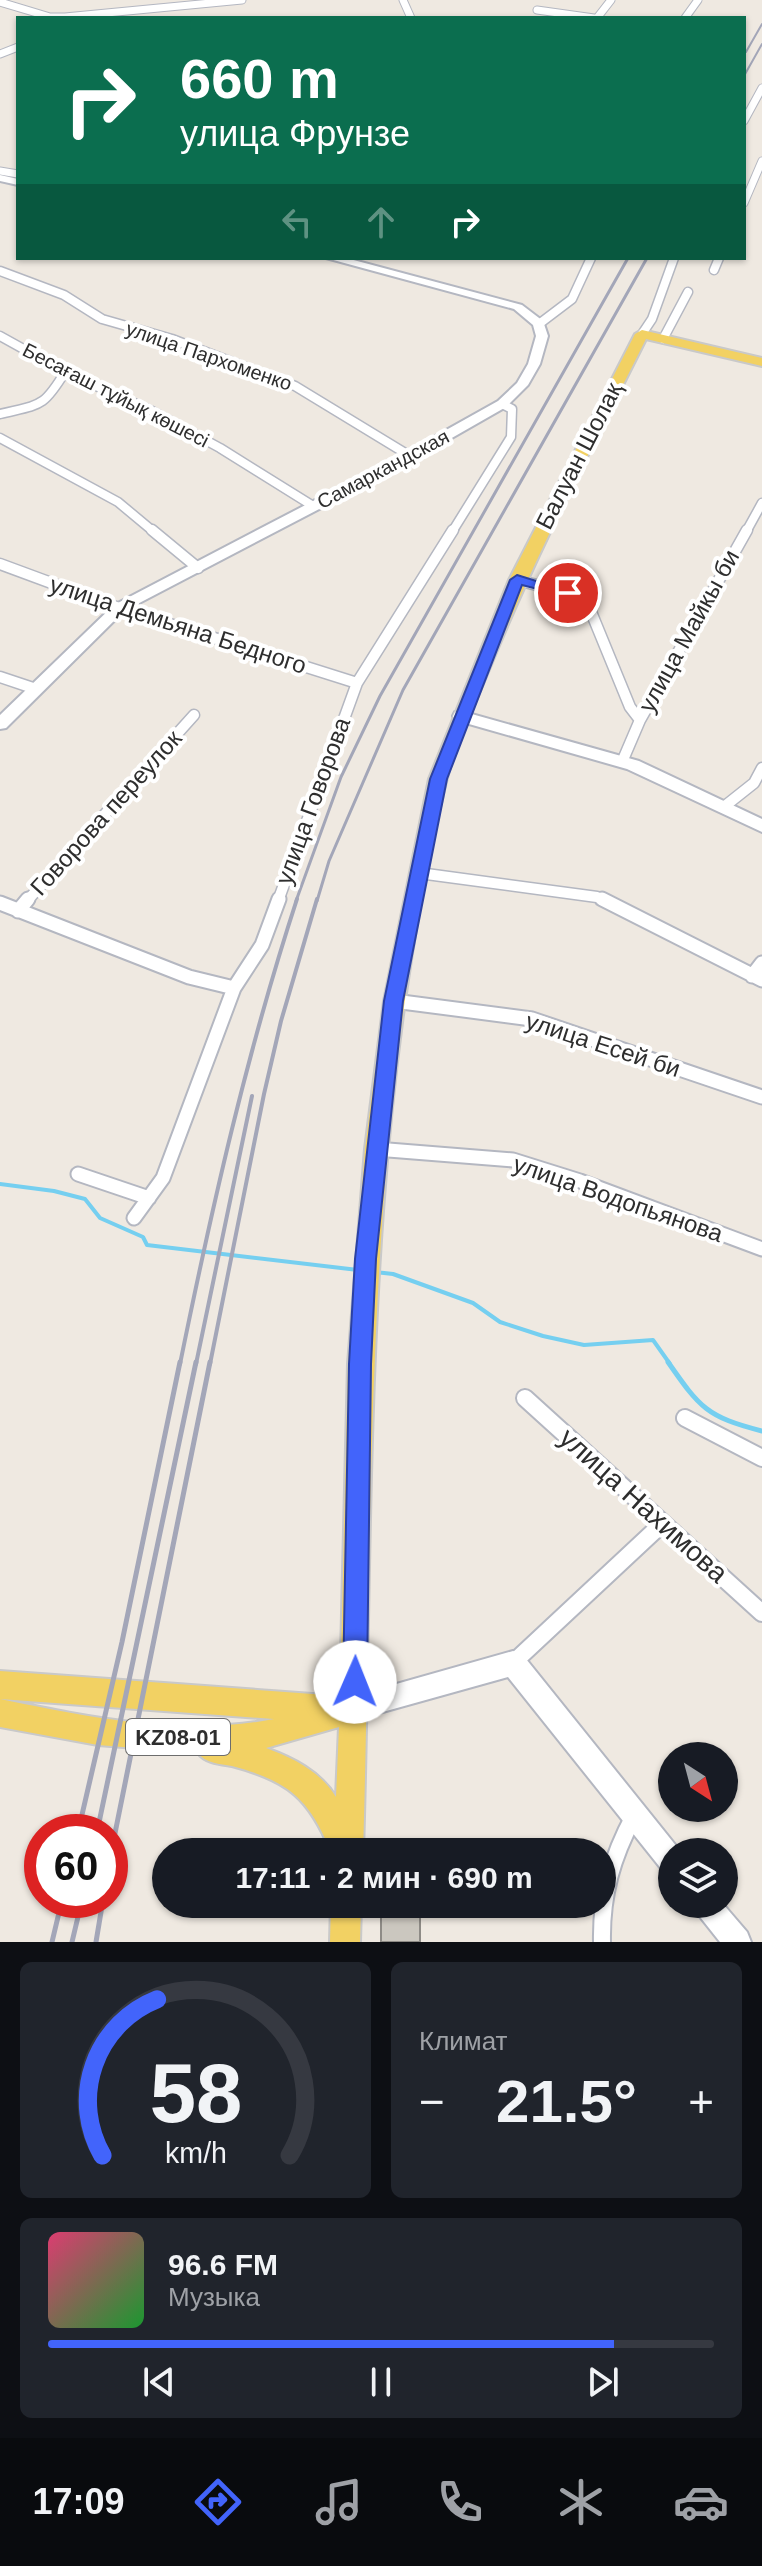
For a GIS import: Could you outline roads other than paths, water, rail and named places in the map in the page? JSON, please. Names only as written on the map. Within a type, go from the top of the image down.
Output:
[{"type":"main road","points":[[652,336],[762,362]]},
{"type":"main road","name":"Балуан Шолақ","points":[[347,1838],[354,1708],[360,1364],[376,1149],[394,1001],[438,779],[517,580],[652,336]]},
{"type":"main road","name":"KZ08-01","points":[[0,1685],[53,1686],[270,1706],[354,1708]]},
{"type":"main road","name":"KZ08-01","points":[[0,1713],[49,1724],[166,1737],[234,1739],[269,1734],[354,1708]]},
{"type":"main road","name":"KZ08-01","points":[[166,1737],[271,1761],[296,1774],[319,1795],[341,1838]]},
{"type":"main road","points":[[345,1942],[346,1918]]},
{"type":"street","points":[[95,16],[242,0]]},
{"type":"street","points":[[532,16],[545,0]]},
{"type":"street","points":[[598,16],[611,0]]},
{"type":"street","points":[[0,2],[47,16]]},
{"type":"street","points":[[537,10],[581,16]]},
{"type":"street","points":[[746,117],[762,88]]},
{"type":"street","points":[[746,198],[762,161]]},
{"type":"street","points":[[340,260],[518,307],[539,324],[572,299],[589,260]]},
{"type":"street","points":[[652,336],[652,319],[673,260]]},
{"type":"street","points":[[714,270],[718,260]]},
{"type":"street","name":"улица Пархоменко","points":[[0,271],[64,295],[102,319],[172,339],[295,386],[410,456]]},
{"type":"street","points":[[652,336],[688,292]]},
{"type":"street","name":"Самаркандская","points":[[0,724],[119,608],[410,456],[502,404],[522,385],[534,364],[542,336],[539,324]]},
{"type":"street","name":"Бесағаш тұйық көшесі","points":[[0,336],[65,372],[152,411],[220,448],[313,506]]},
{"type":"street","points":[[0,414],[48,398],[56,391],[58,381],[65,372]]},
{"type":"street","name":"улица Говорова","points":[[134,1218],[163,1178],[234,988],[262,945],[357,683],[511,437],[512,409],[502,404]]},
{"type":"street","points":[[0,438],[118,502],[198,568]]},
{"type":"street","name":"улица Майкы би","points":[[622,762],[640,720],[762,503]]},
{"type":"street","name":"улица Демьяна Бедного","points":[[0,564],[119,608],[357,683]]},
{"type":"street","points":[[517,580],[568,593],[589,607],[630,707],[640,720]]},
{"type":"street","points":[[0,677],[36,689]]},
{"type":"street","name":"Говорова переулок","points":[[18,911],[194,715]]},
{"type":"street","points":[[461,716],[622,762],[725,806],[762,826]]},
{"type":"street","points":[[725,806],[754,783],[762,768]]},
{"type":"street","points":[[419,873],[597,897],[757,978],[762,963]]},
{"type":"street","name":"Говорова переулок","points":[[0,903],[189,977],[234,988]]},
{"type":"street","name":"улица Есей би","points":[[394,1001],[532,1019],[762,1097]]},
{"type":"street","name":"улица Водопьянова","points":[[376,1149],[513,1160],[580,1181],[762,1249]]},
{"type":"street","points":[[78,1174],[149,1198]]},
{"type":"street","name":"улица Нахимова","points":[[525,1398],[762,1613]]},
{"type":"street","points":[[685,1418],[762,1458]]},
{"type":"street","points":[[354,1708],[513,1663],[663,1523]]},
{"type":"street","points":[[513,1663],[658,1845]]},
{"type":"street","points":[[602,1942],[601,1910],[613,1853],[634,1816]]},
{"type":"street","points":[[717,1918],[737,1942]]},
{"type":"waterway","points":[[0,1184],[54,1191],[85,1199],[100,1218],[143,1237],[147,1245],[358,1270]]},
{"type":"waterway","points":[[375,1272],[393,1274],[473,1303],[500,1322],[543,1336],[584,1345],[653,1340],[670,1364]]},
{"type":"waterway","points":[[668,1362],[688,1390],[706,1408],[729,1421],[762,1431]]},
{"type":"railway","points":[[746,52],[762,24]]},
{"type":"railway","points":[[746,72],[762,44]]},
{"type":"railway","points":[[296,901],[341,777],[380,696],[627,260]]},
{"type":"railway","points":[[317,901],[329,861],[403,690],[646,260]]},
{"type":"railway","points":[[180,1364],[232,1130],[262,1014],[297,899]]},
{"type":"railway","points":[[210,1364],[264,1094],[281,1021],[317,899]]},
{"type":"railway","points":[[196,1364],[252,1096]]},
{"type":"railway","points":[[82,1814],[122,1642],[180,1362]]},
{"type":"railway","points":[[101,1814],[196,1362]]},
{"type":"railway","points":[[119,1814],[210,1362]]},
{"type":"railway","points":[[52,1942],[58,1918]]},
{"type":"railway","points":[[72,1942],[78,1918]]},
{"type":"railway","points":[[96,1942],[100,1918]]}]
